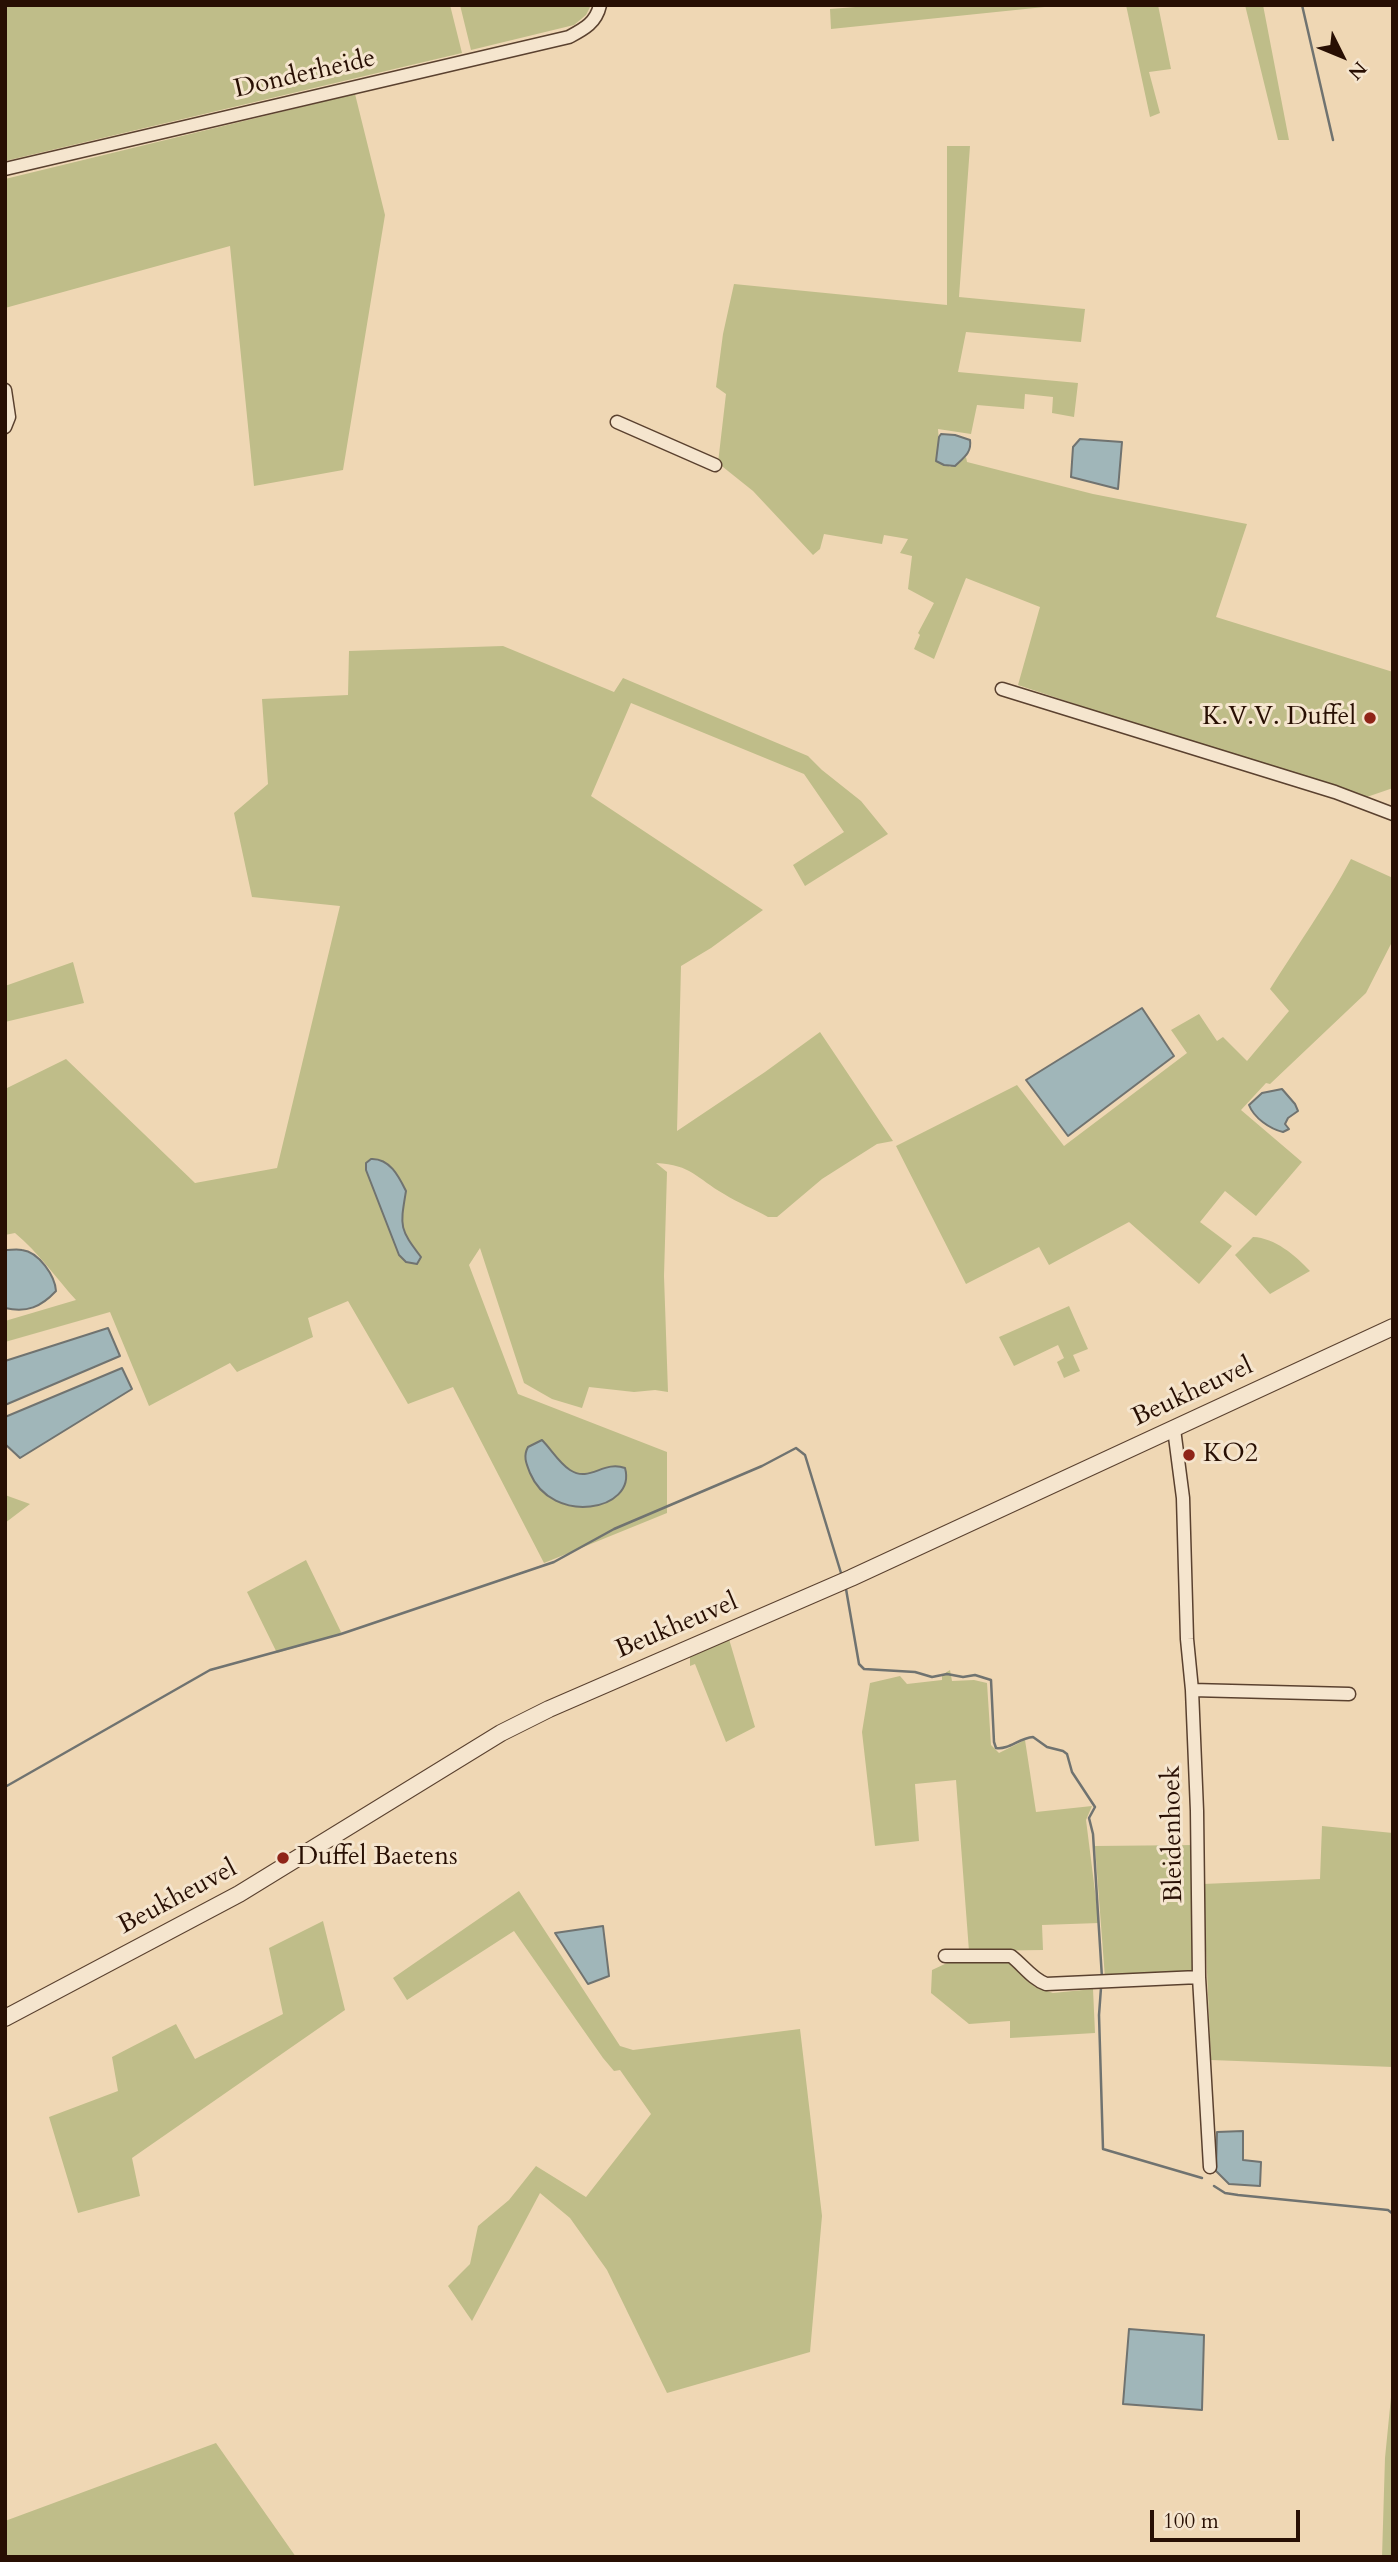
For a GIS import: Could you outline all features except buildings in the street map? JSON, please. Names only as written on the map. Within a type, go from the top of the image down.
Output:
[{"type":"street","name":"Donderheide","points":[[5,169],[569,37],[587,27],[600,5]]},
{"type":"street","points":[[5,390],[9,417],[5,427]]},
{"type":"street","points":[[617,422],[715,466]]},
{"type":"street","points":[[1002,690],[1335,792],[1393,814]]},
{"type":"street","name":"Beukheuvel","points":[[5,2018],[239,1894],[501,1733],[548,1709],[851,1578],[1393,1327]]},
{"type":"street","name":"Bleidenhoek","points":[[1174,1429],[1183,1498],[1187,1639],[1192,1690],[1199,1977],[1210,2167]]},
{"type":"street","points":[[1192,1690],[1349,1694]]},
{"type":"street","points":[[944,1956],[1011,1955],[1035,1980],[1046,1984],[1199,1977]]},
{"type":"shaded area","points":[[5,5],[450,5],[462,53],[5,161]]},
{"type":"shaded area","points":[[460,5],[591,5],[586,15],[574,25],[471,50]]},
{"type":"shaded area","points":[[881,5],[1064,5],[831,29],[830,9]]},
{"type":"shaded area","points":[[1126,5],[1158,5],[1171,69],[1149,72],[1160,113],[1150,117]]},
{"type":"shaded area","points":[[1245,5],[1263,5],[1289,140],[1278,140]]},
{"type":"shaded area","points":[[355,94],[385,215],[343,470],[254,486],[230,246],[5,308],[5,179]]},
{"type":"shaded area","points":[[947,146],[970,146],[959,297],[1085,309],[1081,342],[966,332],[958,372],[1078,383],[1074,417],[1052,413],[1053,397],[1025,394],[1024,409],[977,405],[971,434],[938,429],[936,458],[950,467],[966,457],[967,462],[1093,494],[1247,524],[1216,617],[1393,672],[1393,788],[1361,799],[1018,685],[1040,607],[966,578],[934,659],[914,649],[920,635],[918,633],[934,603],[908,589],[912,556],[900,553],[908,539],[884,535],[882,544],[824,534],[820,549],[813,555],[753,491],[718,463],[726,394],[716,387],[723,334],[734,284],[947,305]]},
{"type":"shaded area","points":[[503,646],[614,692],[623,678],[808,756],[861,801],[888,834],[805,886],[793,865],[844,832],[804,774],[631,703],[591,796],[763,910],[681,966],[677,1131],[820,1032],[893,1141],[877,1144],[822,1179],[777,1217],[768,1217],[735,1200],[686,1169],[656,1163],[667,1172],[664,1276],[668,1392],[634,1392],[589,1387],[582,1408],[552,1399],[524,1383],[480,1248],[469,1265],[518,1394],[667,1452],[667,1513],[544,1563],[453,1387],[408,1404],[348,1301],[308,1318],[313,1337],[237,1372],[230,1363],[149,1406],[110,1312],[5,1342],[5,1321],[76,1300],[24,1241],[15,1233],[5,1235],[5,1089],[66,1059],[195,1183],[277,1168],[340,906],[252,897],[234,813],[268,784],[262,699],[348,695],[349,651]]},
{"type":"shaded area","points":[[1351,859],[1393,878],[1393,940],[1366,993],[1270,1084],[1266,1083],[1241,1110],[1302,1162],[1256,1216],[1225,1191],[1200,1222],[1232,1246],[1199,1284],[1129,1222],[1049,1265],[1039,1247],[966,1284],[896,1146],[1017,1085],[1064,1146],[1187,1053],[1171,1030],[1199,1014],[1217,1041],[1223,1037],[1247,1061],[1289,1011],[1270,989]]},
{"type":"shaded area","points":[[73,962],[84,1003],[5,1022],[5,986]]},
{"type":"shaded area","points":[[1253,1237],[1269,1240],[1284,1248],[1310,1271],[1270,1294],[1235,1255]]},
{"type":"shaded area","points":[[1069,1306],[1088,1349],[1073,1355],[1080,1371],[1064,1378],[1057,1362],[1064,1358],[1058,1345],[1014,1366],[999,1337]]},
{"type":"shaded area","points":[[5,1495],[30,1504],[5,1523]]},
{"type":"shaded area","points":[[306,1560],[342,1634],[277,1653],[247,1592]]},
{"type":"shaded area","points":[[729,1639],[755,1727],[726,1742],[695,1664],[690,1666],[690,1655]]},
{"type":"shaded area","points":[[950,1670],[952,1681],[974,1680],[987,1683],[991,1745],[999,1753],[1025,1740],[1036,1812],[1092,1806],[1086,1820],[1099,1923],[1042,1925],[1043,1950],[969,1951],[956,1780],[915,1784],[919,1841],[875,1846],[862,1732],[870,1683],[900,1676],[907,1684],[942,1680],[942,1675]]},
{"type":"shaded area","points":[[1322,1826],[1393,1833],[1393,2067],[1211,2060],[1203,1884],[1320,1879]]},
{"type":"shaded area","points":[[1196,1845],[1196,1968],[1189,1974],[1105,1978],[1095,1846]]},
{"type":"shaded area","points":[[519,1891],[620,2046],[633,2050],[800,2029],[822,2216],[810,2352],[667,2393],[607,2270],[570,2218],[540,2193],[472,2321],[448,2286],[470,2264],[478,2226],[509,2200],[536,2166],[586,2197],[651,2114],[620,2070],[614,2071],[603,2058],[514,1931],[407,2000],[393,1978]]},
{"type":"shaded area","points":[[323,1921],[345,2010],[132,2158],[140,2196],[78,2213],[49,2117],[118,2091],[112,2057],[176,2024],[195,2059],[283,2014],[269,1948]]},
{"type":"shaded area","points":[[988,1959],[1011,1961],[1035,1987],[1053,1993],[1093,1989],[1095,2033],[1010,2038],[1010,2021],[969,2024],[931,1993],[932,1970],[947,1963]]},
{"type":"shaded area","points":[[1393,2377],[1393,2557],[1382,2557],[1385,2458]]},
{"type":"shaded area","points":[[216,2443],[296,2557],[5,2557],[5,2521]]},
{"type":"water","points":[[941,434],[970,440],[968,452],[955,466],[936,461]]},
{"type":"water","points":[[1080,439],[1122,442],[1118,489],[1071,477],[1073,447]]},
{"type":"water","points":[[1142,1008],[1174,1056],[1068,1136],[1026,1080]]},
{"type":"water","points":[[1282,1089],[1298,1111],[1288,1118],[1285,1124],[1289,1129],[1283,1132],[1263,1122],[1249,1105],[1262,1093]]},
{"type":"water","points":[[371,1159],[389,1165],[406,1191],[403,1227],[421,1257],[417,1264],[406,1262],[399,1255],[366,1170],[366,1163]]},
{"type":"water","points":[[5,1250],[22,1250],[34,1255],[49,1272],[56,1291],[45,1301],[27,1309],[5,1308]]},
{"type":"water","points":[[108,1328],[120,1356],[5,1405],[5,1361]]},
{"type":"water","points":[[122,1368],[132,1389],[20,1458],[5,1444],[5,1417]]},
{"type":"water","points":[[542,1440],[570,1470],[584,1474],[617,1466],[625,1468],[625,1483],[618,1494],[606,1502],[573,1506],[556,1501],[541,1490],[526,1463],[528,1447]]},
{"type":"water","points":[[603,1926],[609,1976],[588,1984],[555,1933]]},
{"type":"water","points":[[1243,2131],[1243,2160],[1261,2162],[1260,2186],[1229,2184],[1216,2171],[1217,2132]]},
{"type":"water","points":[[1129,2329],[1204,2335],[1202,2410],[1123,2404]]},
{"type":"waterway","points":[[1302,5],[1333,140]]},
{"type":"waterway","points":[[5,1787],[210,1670],[341,1634],[554,1562],[614,1529],[762,1466],[796,1448],[805,1455],[841,1573]]},
{"type":"waterway","points":[[846,1589],[859,1664],[864,1669],[915,1672],[932,1677],[947,1674],[963,1677],[975,1675],[991,1680],[996,1748],[1033,1737],[1047,1747],[1067,1754],[1072,1772],[1095,1807],[1089,1818],[1093,1834],[1102,1978]]},
{"type":"waterway","points":[[1101,1988],[1099,2015],[1103,2149],[1202,2178]]},
{"type":"waterway","points":[[1214,2186],[1225,2193],[1388,2210],[1393,2214]]},
{"type":"waterway","points":[[1393,2218],[1393,2309]]},
{"type":"place","name":"K.V.V. Duffel","points":[[1370,718]]},
{"type":"place","name":"KO2","points":[[1189,1455]]},
{"type":"place","name":"Duffel Baetens","points":[[283,1858]]}]
